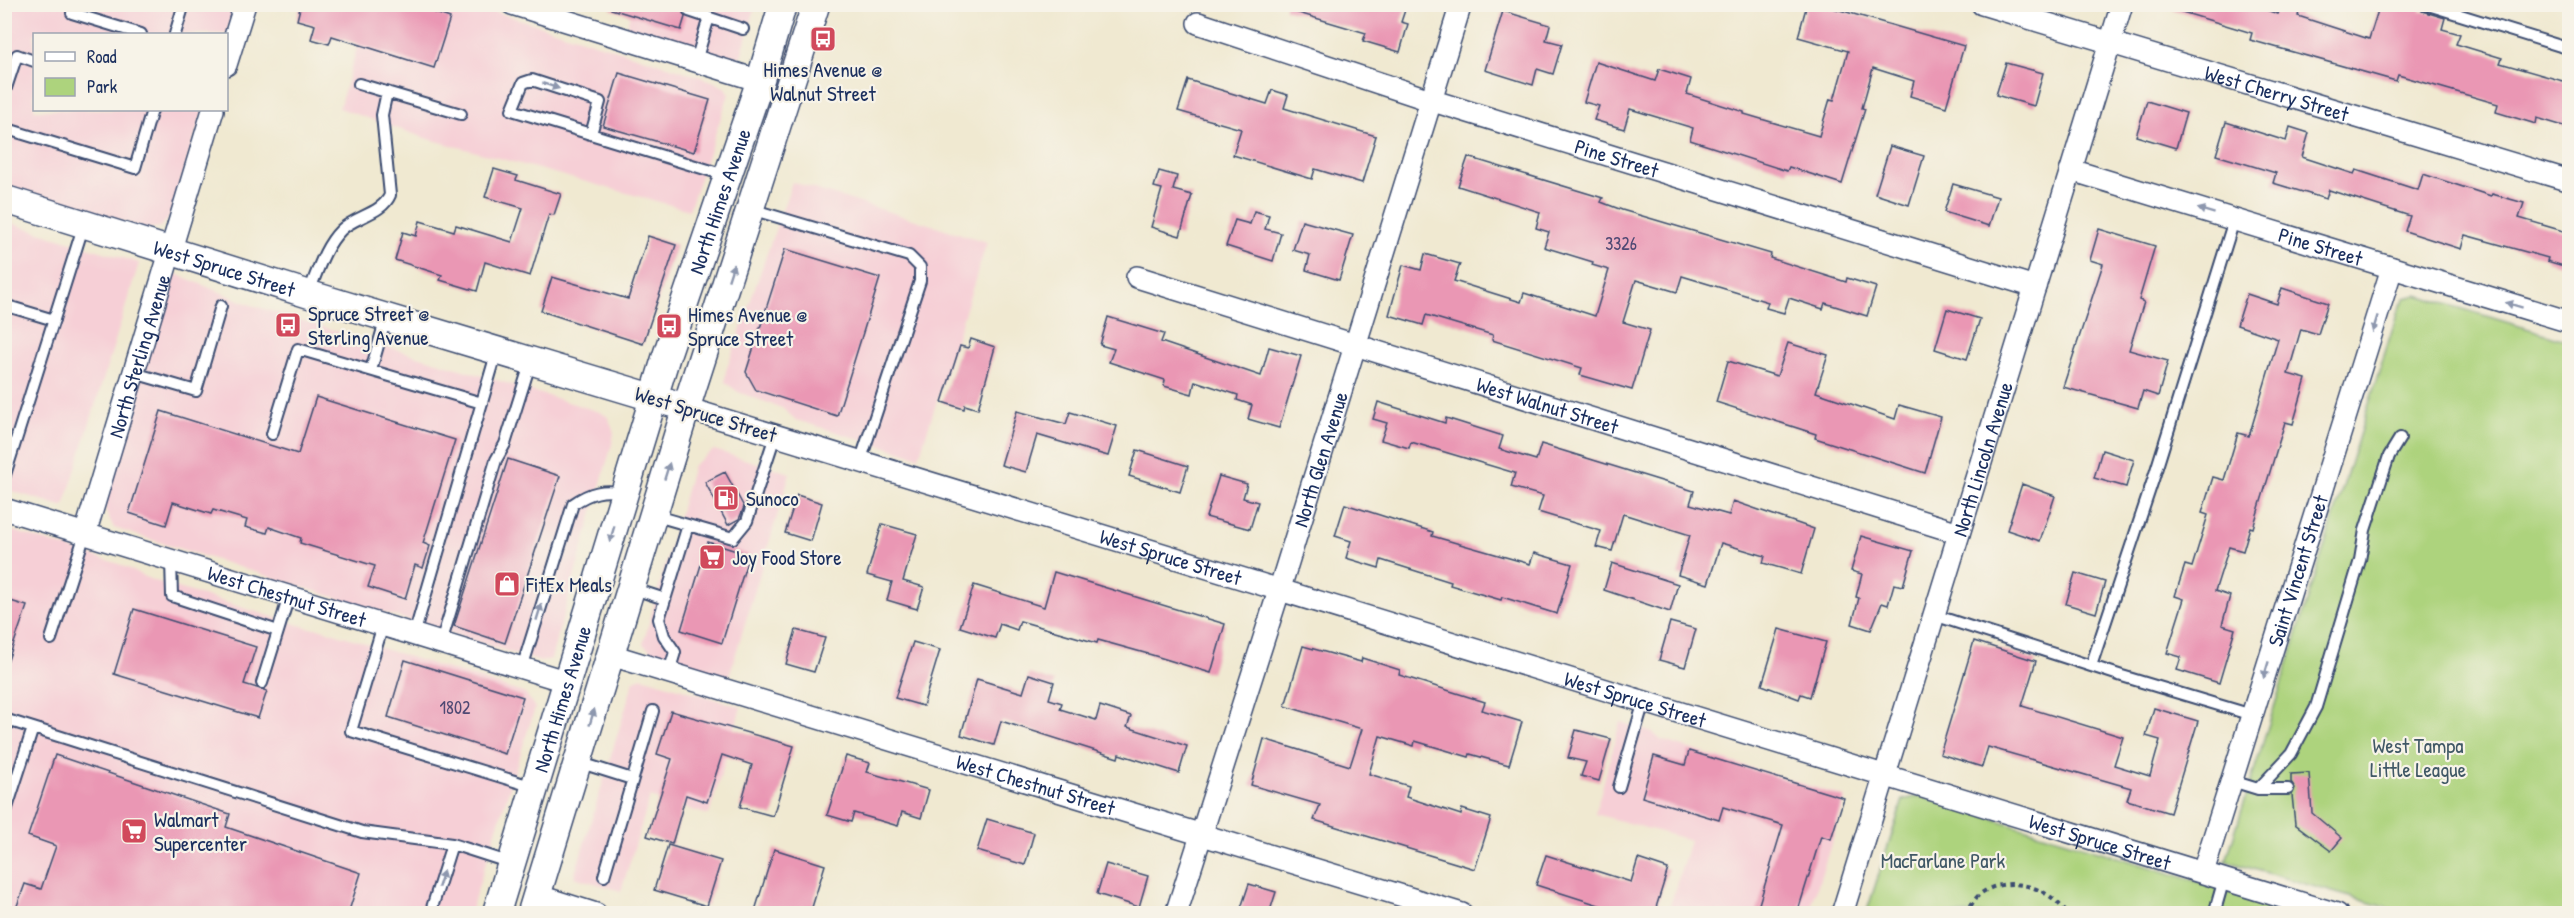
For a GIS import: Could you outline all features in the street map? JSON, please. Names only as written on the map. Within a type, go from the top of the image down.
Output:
[{"type":"street","points":[[228,59],[245,4]]},
{"type":"street","points":[[512,4],[760,81]]},
{"type":"street","name":"North Himes Avenue","points":[[496,914],[653,398],[760,81],[783,4]]},
{"type":"street","name":"North Himes Avenue","points":[[533,904],[686,408],[752,209],[816,4]]},
{"type":"street","name":"North Glen Avenue","points":[[1176,914],[1461,4]]},
{"type":"street","name":"West Cherry Street","points":[[1982,4],[2570,181]]},
{"type":"street","name":"North Lincoln Avenue","points":[[1842,914],[2122,4]]},
{"type":"street","name":"Pine Street","points":[[1198,23],[1430,100],[2035,287]]},
{"type":"street","name":"North Sterling Avenue","points":[[85,534],[213,111]]},
{"type":"street","name":"Pine Street","points":[[2071,170],[2570,322]]},
{"type":"street","name":"West Spruce Street","points":[[4,199],[386,318],[1886,774],[2337,914]]},
{"type":"street","name":"Saint Vincent Street","points":[[2203,872],[2392,268]]},
{"type":"street","name":"West Walnut Street","points":[[1137,278],[1959,533]]},
{"type":"street","name":"West Chestnut Street","points":[[4,509],[568,682]]},
{"type":"street","name":"West Chestnut Street","points":[[611,655],[1462,914]]},
{"type":"street","points":[[558,713],[560,753],[556,776],[533,852],[529,875],[533,904],[596,914]]},
{"type":"street","points":[[512,863],[519,872],[521,882],[521,892],[514,914]]},
{"type":"lane","points":[[74,4],[72,13],[138,33]]},
{"type":"lane","points":[[175,33],[184,4]]},
{"type":"lane","points":[[2425,4],[2570,49]]},
{"type":"lane","points":[[689,11],[743,28]]},
{"type":"lane","points":[[696,61],[709,17]]},
{"type":"lane","points":[[4,94],[16,55],[33,61]]},
{"type":"lane","points":[[591,134],[600,102],[532,80],[523,83],[512,110],[728,176]]},
{"type":"lane","points":[[359,84],[461,114]]},
{"type":"lane","points":[[308,294],[329,245],[342,229],[387,202],[390,195],[382,115],[387,92]]},
{"type":"lane","points":[[4,128],[135,168],[152,111]]},
{"type":"lane","points":[[752,209],[909,256],[920,267],[920,281],[861,462]]},
{"type":"lane","points":[[2091,666],[2153,480],[2234,220]]},
{"type":"lane","points":[[4,478],[84,224]]},
{"type":"lane","points":[[4,304],[54,320]]},
{"type":"lane","points":[[134,373],[196,391],[221,306]]},
{"type":"lane","points":[[371,370],[386,318]]},
{"type":"lane","points":[[272,434],[298,349],[482,403]]},
{"type":"lane","points":[[414,635],[497,351]]},
{"type":"lane","points":[[441,643],[496,460],[505,444],[531,361]]},
{"type":"lane","points":[[653,515],[733,538],[747,521],[775,436]]},
{"type":"lane","points":[[2258,789],[2291,754],[2316,706],[2389,456],[2400,438]]},
{"type":"lane","points":[[522,668],[573,504],[585,495],[607,490],[624,493]]},
{"type":"lane","points":[[669,672],[675,652],[664,636],[659,619],[688,525]]},
{"type":"lane","points":[[51,639],[85,534]]},
{"type":"lane","points":[[171,560],[172,596],[278,631]]},
{"type":"lane","points":[[631,588],[665,599]]},
{"type":"lane","points":[[262,684],[289,596]]},
{"type":"lane","points":[[1934,615],[2252,715]]},
{"type":"lane","points":[[383,625],[351,731],[536,788]]},
{"type":"lane","points":[[1619,787],[1644,701]]},
{"type":"lane","points":[[604,876],[653,711]]},
{"type":"lane","points":[[4,719],[362,832],[452,844],[512,863]]},
{"type":"lane","points":[[4,817],[33,728]]},
{"type":"lane","points":[[578,762],[632,778]]},
{"type":"lane","points":[[4,777],[16,780]]},
{"type":"lane","points":[[2232,781],[2258,789],[2288,789]]},
{"type":"lane","points":[[430,914],[452,844]]},
{"type":"lane","points":[[2214,914],[2224,879]]},
{"type":"path","points":[[1966,914],[1978,896],[1996,885],[2015,884],[2035,888],[2056,899],[2067,914]]},
{"type":"shaded area","points":[[370,4],[474,5],[677,69],[726,88],[729,94],[689,210],[425,138],[339,108]]},
{"type":"shaded area","points":[[4,5],[236,5],[226,33],[33,33],[33,111],[203,111],[169,218],[160,227],[147,229],[5,185]]},
{"type":"shaded area","points":[[633,5],[756,5],[741,56],[731,59],[714,58],[625,31]]},
{"type":"shaded area","points":[[792,182],[987,242],[919,457],[796,420],[782,408],[738,392],[725,382],[726,371]]},
{"type":"shaded area","points":[[4,221],[139,263],[64,507],[5,489]]},
{"type":"shaded area","points":[[174,273],[251,305],[600,412],[608,417],[614,433],[612,444],[551,659],[541,662],[114,528],[105,510],[109,472]]},
{"type":"shaded area","points":[[714,450],[790,473],[728,680],[678,665],[655,654],[643,644],[693,465]]},
{"type":"shaded area","points":[[4,528],[119,564],[152,580],[309,628],[318,628],[526,694],[535,708],[470,913],[5,913]]},
{"type":"shaded area","points":[[642,677],[741,707],[709,815],[650,797],[621,891],[574,877],[634,680]]},
{"type":"shaded area","points":[[1620,722],[1653,733],[1661,740],[1846,797],[1809,913],[1668,913],[1690,840],[1595,814]]},
{"type":"green space","name":"West Tampa Little League","points":[[2417,295],[2569,341],[2569,913],[2405,913],[2226,861],[2398,311],[2405,298]]},
{"type":"green space","name":"MacFarlane Park","points":[[1919,796],[2303,914],[1866,914],[1903,800]]},
{"type":"building","points":[[301,4],[410,4],[450,18],[434,68],[332,36],[329,44],[311,39],[315,25],[297,20]]},
{"type":"building","points":[[612,4],[686,4],[682,9],[685,17],[681,30],[611,9]]},
{"type":"building","points":[[1285,4],[1407,4],[1401,22],[1408,24],[1400,52],[1363,41],[1366,33],[1285,9]]},
{"type":"building","points":[[1807,4],[1819,4],[1964,46],[1946,107],[1910,96],[1914,81],[1873,68],[1862,108],[1865,109],[1842,184],[1789,167],[1787,171],[1690,140],[1693,128],[1630,109],[1624,129],[1594,120],[1599,106],[1584,102],[1596,62],[1655,81],[1659,69],[1691,79],[1687,94],[1819,136],[1830,99],[1834,100],[1848,51],[1798,37]]},
{"type":"building","points":[[2172,4],[2249,4],[2278,14],[2282,4],[2301,4],[2298,16],[2369,39],[2380,4],[2418,4],[2422,11],[2445,18],[2442,29],[2460,34],[2456,44],[2502,58],[2500,63],[2570,83],[2570,128],[2537,118],[2536,124],[2496,112],[2498,104],[2398,75],[2396,81],[2250,40],[2252,33],[2172,9]]},
{"type":"building","points":[[1503,11],[1550,25],[1546,40],[1562,44],[1553,74],[1537,69],[1533,85],[1485,70]]},
{"type":"building","points":[[2006,63],[2043,73],[2034,106],[1996,95]]},
{"type":"building","points":[[619,73],[710,100],[694,152],[603,126]]},
{"type":"building","points":[[1188,80],[1267,104],[1272,90],[1288,95],[1284,108],[1376,136],[1362,183],[1315,169],[1312,179],[1233,155],[1241,129],[1178,111]]},
{"type":"building","points":[[2147,101],[2186,113],[2176,148],[2136,136]]},
{"type":"building","points":[[2226,122],[2286,141],[2290,127],[2309,133],[2302,157],[2354,174],[2356,170],[2418,190],[2423,174],[2491,196],[2492,194],[2524,203],[2519,218],[2570,233],[2570,268],[2547,261],[2548,258],[2465,235],[2461,249],[2405,231],[2410,216],[2329,190],[2326,199],[2273,183],[2276,173],[2216,155]]},
{"type":"building","points":[[1890,146],[1924,156],[1909,205],[1875,194]]},
{"type":"building","points":[[1468,157],[1603,198],[1601,202],[1622,210],[1771,254],[1770,258],[1846,282],[1847,278],[1876,287],[1867,316],[1825,303],[1823,309],[1789,298],[1784,313],[1766,308],[1768,302],[1682,276],[1677,292],[1636,280],[1623,322],[1650,330],[1632,390],[1580,375],[1582,368],[1492,340],[1493,335],[1426,315],[1423,325],[1389,315],[1403,265],[1421,270],[1425,254],[1460,264],[1454,281],[1521,302],[1524,293],[1595,316],[1609,270],[1592,265],[1593,262],[1544,247],[1549,232],[1536,228],[1540,212],[1458,186]]},
{"type":"building","points":[[494,169],[518,176],[516,180],[561,194],[554,215],[549,214],[530,276],[485,262],[477,291],[440,280],[442,275],[395,260],[403,232],[416,236],[420,221],[454,231],[456,225],[512,242],[523,208],[485,197]]},
{"type":"building","points":[[1159,171],[1177,176],[1173,190],[1192,195],[1180,236],[1151,227],[1162,189],[1154,187]]},
{"type":"building","points":[[1953,184],[1998,197],[1989,226],[1944,212]]},
{"type":"building","points":[[1254,211],[1269,215],[1265,229],[1281,233],[1273,261],[1226,246],[1235,220],[1250,224]]},
{"type":"building","points":[[1302,221],[1353,235],[1339,280],[1306,270],[1310,255],[1293,250]]},
{"type":"building","points":[[2099,229],[2155,246],[2139,300],[2144,302],[2129,350],[2168,361],[2158,396],[2143,391],[2138,408],[2063,387],[2103,264],[2090,260]]},
{"type":"building","points":[[648,236],[676,245],[643,344],[541,311],[552,277],[628,299]]},
{"type":"building","points":[[785,249],[880,278],[837,416],[756,390],[746,372]]},
{"type":"building","points":[[2282,288],[2328,303],[2318,334],[2301,329],[2288,374],[2306,379],[2293,424],[2285,422],[2253,528],[2250,527],[2243,551],[2229,547],[2215,591],[2230,596],[2222,625],[2235,629],[2219,683],[2177,670],[2181,657],[2167,653],[2184,599],[2175,596],[2185,565],[2192,567],[2208,515],[2202,513],[2213,477],[2224,480],[2238,433],[2249,436],[2278,339],[2237,325],[2247,294],[2277,304]]},
{"type":"building","points":[[1947,309],[1980,319],[1967,359],[1935,349]]},
{"type":"building","points":[[1108,317],[1164,334],[1161,342],[1261,376],[1269,347],[1301,356],[1279,428],[1248,419],[1252,405],[1237,400],[1238,395],[1195,381],[1192,394],[1164,386],[1165,380],[1109,362],[1114,349],[1100,345]]},
{"type":"building","points":[[971,339],[995,347],[978,409],[965,405],[964,409],[942,402],[960,346],[968,348]]},
{"type":"building","points":[[1788,343],[1828,355],[1816,392],[1895,419],[1899,405],[1941,417],[1925,473],[1815,438],[1816,434],[1716,402],[1728,361],[1777,376]]},
{"type":"building","points":[[316,397],[455,440],[423,543],[430,546],[423,568],[415,565],[405,599],[368,587],[375,566],[300,543],[301,538],[269,527],[267,533],[245,527],[247,520],[213,510],[211,514],[173,502],[166,525],[129,513],[161,411],[298,454]]},
{"type":"building","points":[[1378,402],[1445,423],[1446,418],[1503,436],[1499,449],[1536,460],[1541,444],[1694,491],[1690,504],[1729,515],[1733,501],[1814,529],[1801,574],[1763,563],[1765,556],[1721,543],[1708,584],[1678,575],[1690,535],[1623,514],[1612,551],[1596,547],[1601,531],[1538,512],[1543,496],[1511,487],[1515,473],[1411,442],[1409,448],[1381,440],[1387,423],[1373,419]]},
{"type":"building","points":[[1017,411],[1066,424],[1070,412],[1117,426],[1108,456],[1037,435],[1026,472],[1001,465]]},
{"type":"building","points":[[1137,450],[1188,466],[1180,492],[1129,476]]},
{"type":"building","points":[[2102,450],[2134,460],[2126,487],[2094,478]]},
{"type":"building","points":[[508,459],[560,476],[505,643],[454,626]]},
{"type":"building","name":"Sunoco","points":[[725,472],[744,507],[739,519],[728,525],[705,482]]},
{"type":"building","points":[[1219,476],[1247,484],[1243,498],[1258,502],[1250,529],[1206,517]]},
{"type":"building","points":[[2022,484],[2055,496],[2040,541],[2007,530]]},
{"type":"building","points":[[797,495],[822,503],[811,541],[785,533]]},
{"type":"building","points":[[1345,504],[1433,532],[1432,536],[1530,564],[1534,553],[1572,564],[1557,614],[1502,597],[1501,600],[1450,585],[1451,582],[1381,560],[1379,568],[1346,558],[1351,541],[1335,536]]},
{"type":"building","points":[[882,524],[917,534],[903,581],[924,587],[917,609],[887,600],[892,582],[867,575]]},
{"type":"building","points":[[1861,536],[1913,551],[1903,586],[1894,584],[1888,605],[1882,603],[1871,630],[1852,624],[1862,574],[1851,571]]},
{"type":"building","points":[[708,542],[749,555],[722,643],[681,630]]},
{"type":"building","points":[[1612,563],[1678,584],[1670,612],[1604,590]]},
{"type":"building","points":[[1054,572],[1225,624],[1211,673],[1098,640],[1097,643],[1020,621],[1017,630],[1000,624],[995,638],[960,627],[974,585],[1044,607]]},
{"type":"building","points":[[2075,573],[2105,582],[2096,613],[2066,604]]},
{"type":"building","points":[[4,599],[27,606],[7,663],[4,662]]},
{"type":"building","points":[[134,609],[256,647],[244,684],[267,691],[258,718],[114,674]]},
{"type":"building","points":[[1670,622],[1696,629],[1685,667],[1659,660]]},
{"type":"building","points":[[1779,629],[1826,642],[1810,697],[1801,694],[1799,699],[1762,685]]},
{"type":"building","points":[[796,630],[825,638],[814,672],[786,664]]},
{"type":"building","points":[[1974,641],[2036,661],[2022,706],[2123,737],[2114,765],[2150,776],[2160,740],[2146,736],[2154,708],[2198,721],[2170,813],[2127,800],[2131,788],[1988,747],[1982,767],[1940,754]]},
{"type":"building","points":[[913,642],[940,650],[923,706],[895,698]]},
{"type":"building","points":[[1303,646],[1361,662],[1362,658],[1400,670],[1399,675],[1485,702],[1482,710],[1522,722],[1509,765],[1470,754],[1469,757],[1415,741],[1414,746],[1380,736],[1369,774],[1409,786],[1406,797],[1461,815],[1462,809],[1491,818],[1475,869],[1314,820],[1320,805],[1251,785],[1264,739],[1350,766],[1362,729],[1285,706]]},
{"type":"building","points":[[405,660],[523,697],[505,754],[388,717]]},
{"type":"building","points":[[1029,674],[1054,682],[1049,699],[1062,703],[1060,709],[1096,720],[1100,706],[1131,716],[1127,727],[1187,746],[1179,773],[1119,754],[1118,758],[1001,721],[994,745],[961,735],[977,679],[1023,693]]},
{"type":"building","points":[[671,711],[794,746],[773,816],[740,807],[752,765],[722,755],[707,802],[686,795],[672,844],[647,836],[672,759],[657,754]]},
{"type":"building","points":[[1576,730],[1611,739],[1599,781],[1581,776],[1586,762],[1568,758]]},
{"type":"building","points":[[1689,751],[1844,798],[1831,839],[1821,836],[1797,914],[1756,914],[1783,825],[1723,807],[1719,820],[1642,797],[1654,756],[1685,765]]},
{"type":"building","name":"Walmart Supercenter","points":[[55,755],[230,814],[226,827],[361,873],[348,914],[14,914],[25,884],[41,889],[56,846],[28,836]]},
{"type":"building","points":[[846,756],[870,763],[867,772],[929,790],[921,818],[902,812],[898,826],[854,813],[851,822],[827,815]]},
{"type":"building","points":[[2309,773],[2312,813],[2342,838],[2331,851],[2295,824],[2292,795],[2295,788],[2291,782],[2291,774]]},
{"type":"building","points":[[987,819],[1034,833],[1025,865],[977,851]]},
{"type":"building","points":[[668,845],[721,861],[707,906],[654,890]]},
{"type":"building","points":[[774,849],[825,865],[810,914],[754,914]]},
{"type":"building","points":[[1546,855],[1631,882],[1638,859],[1668,869],[1654,914],[1627,914],[1536,885]]},
{"type":"building","points":[[1106,864],[1148,876],[1139,907],[1097,894]]},
{"type":"building","points":[[1249,884],[1276,892],[1269,914],[1239,914]]},
{"type":"place","name":"Himes Avenue @ Walnut Street","points":[[823,39]]},
{"type":"place","name":"Spruce Street @ Sterling Avenue","points":[[288,325]]},
{"type":"place","name":"Himes Avenue @ Spruce Street","points":[[669,326]]},
{"type":"place","name":"Sunoco","points":[[726,498]]},
{"type":"place","name":"Joy Food Store","points":[[712,557]]},
{"type":"place","name":"FitEx Meals","points":[[507,584]]},
{"type":"place","name":"Walmart Supercenter","points":[[134,831]]}]
